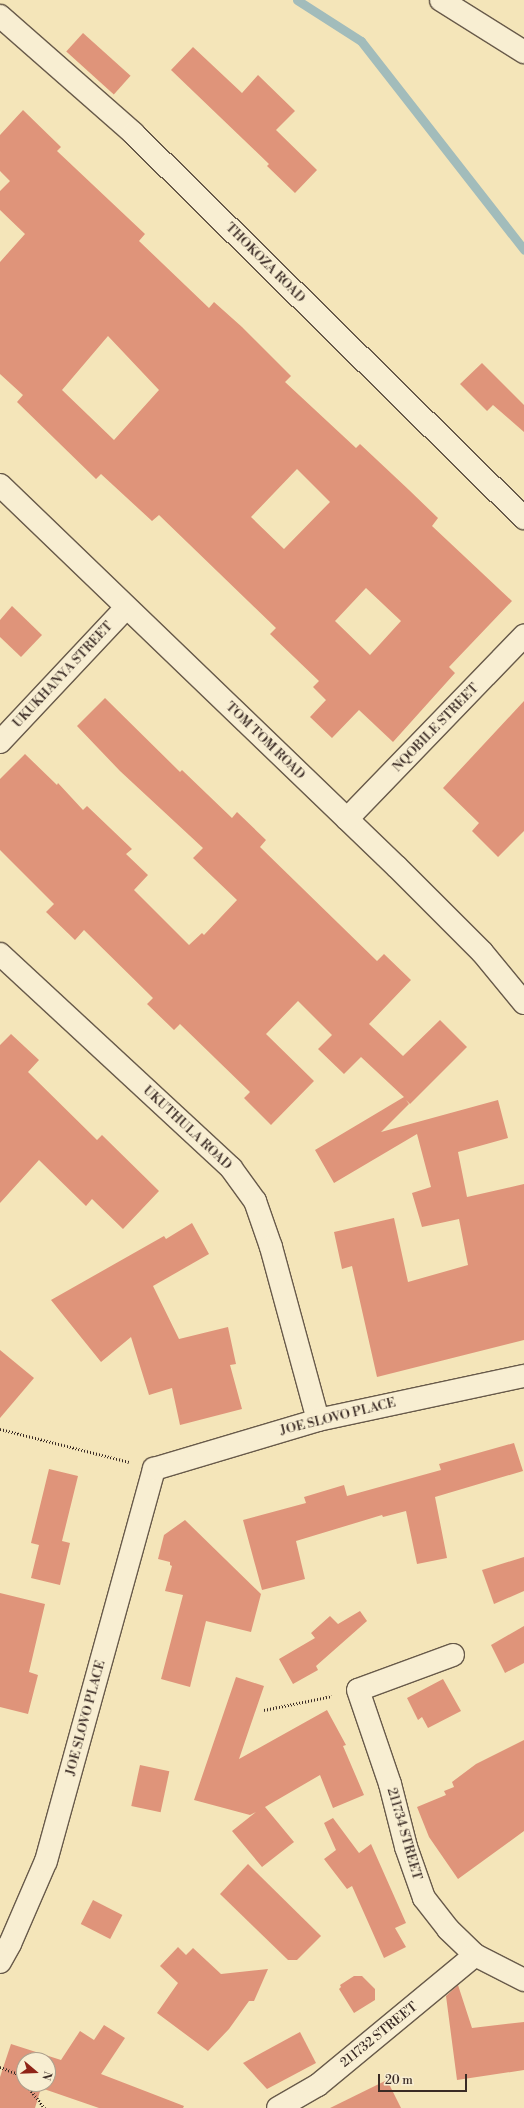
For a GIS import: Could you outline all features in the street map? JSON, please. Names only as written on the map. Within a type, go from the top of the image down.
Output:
[{"type":"street","points":[[441,0],[524,52]]},
{"type":"street","name":"THOKOZA ROAD","points":[[0,16],[133,133],[524,518]]},
{"type":"street","name":"TOM TOM ROAD","points":[[0,485],[126,608],[347,819],[482,952],[524,1003]]},
{"type":"street","name":"UKUKHANYA STREET","points":[[0,742],[126,608]]},
{"type":"street","name":"NQOBILE STREET","points":[[347,819],[524,636]]},
{"type":"street","name":"UKUTHULA ROAD","points":[[0,954],[231,1168],[255,1201],[271,1246],[318,1420]]},
{"type":"street","name":"JOE SLOVO PLACE","points":[[0,1962],[10,1944],[46,1861],[154,1469],[318,1420],[524,1376]]},
{"type":"street","points":[[358,1690],[452,1655]]},
{"type":"street","name":"211734 STREET","points":[[358,1690],[390,1784],[406,1847],[424,1898],[448,1929],[475,1955],[524,1980]]},
{"type":"street","name":"211732 STREET","points":[[278,2108],[318,2085],[475,1955]]},
{"type":"path","points":[[0,1429],[154,1469]]},
{"type":"path","points":[[264,1710],[358,1690]]},
{"type":"path","points":[[0,2068],[16,2073]]},
{"type":"path","points":[[33,2092],[46,2108]]},
{"type":"building","points":[[83,33],[131,76],[114,94],[66,52]]},
{"type":"building","points":[[193,47],[242,93],[258,75],[295,111],[276,130],[317,170],[295,193],[267,166],[269,164],[171,70]]},
{"type":"building","points":[[23,110],[61,147],[57,151],[145,234],[139,241],[209,308],[214,302],[242,327],[291,376],[285,382],[356,448],[360,444],[409,490],[438,518],[432,526],[512,601],[449,667],[455,673],[393,742],[359,710],[332,738],[310,717],[326,700],[313,687],[319,681],[270,634],[276,628],[159,515],[152,521],[101,474],[96,479],[17,402],[23,395],[0,374],[0,262],[25,234],[0,210],[0,191],[10,181],[0,171],[0,135]],"holes":[[[108,336],[159,390],[114,440],[62,390]],[[297,469],[330,502],[284,549],[251,517]],[[366,588],[401,621],[370,655],[335,621]]]},
{"type":"building","points":[[482,363],[524,405],[524,432],[493,405],[487,411],[460,384]]},
{"type":"building","points":[[12,606],[42,635],[21,657],[0,637],[0,620]]},
{"type":"building","points":[[105,698],[180,772],[182,770],[232,818],[237,812],[266,840],[260,847],[377,961],[384,954],[411,980],[369,1024],[403,1056],[440,1020],[467,1047],[410,1104],[406,1100],[409,1104],[381,1132],[498,1100],[508,1138],[458,1152],[467,1197],[524,1184],[524,1340],[377,1377],[352,1266],[342,1269],[334,1232],[394,1218],[408,1282],[468,1265],[459,1219],[422,1227],[412,1193],[431,1187],[417,1134],[334,1183],[315,1150],[404,1097],[361,1057],[344,1074],[318,1049],[332,1035],[298,1001],[266,1034],[314,1081],[271,1125],[244,1098],[250,1092],[180,1024],[174,1030],[147,1004],[153,998],[84,930],[75,940],[46,912],[54,904],[0,850],[0,779],[25,754],[57,785],[58,783],[83,810],[87,806],[132,849],[126,854],[148,875],[134,890],[189,945],[202,933],[204,935],[237,900],[193,858],[203,848],[120,771],[77,726]]},
{"type":"building","points":[[524,701],[524,831],[498,857],[472,831],[479,823],[443,788]]},
{"type":"building","points":[[11,1034],[39,1060],[28,1072],[97,1140],[102,1135],[159,1191],[123,1229],[92,1199],[86,1206],[39,1160],[0,1203],[0,1045]]},
{"type":"building","points":[[192,1223],[209,1254],[153,1286],[179,1339],[228,1327],[236,1364],[230,1365],[242,1409],[180,1425],[172,1388],[149,1395],[131,1337],[101,1362],[51,1300],[164,1236],[166,1239]]},
{"type":"building","points":[[0,1350],[34,1378],[0,1418]]},
{"type":"building","points":[[514,1443],[523,1471],[435,1497],[447,1558],[417,1564],[406,1511],[383,1517],[382,1515],[296,1541],[305,1579],[262,1590],[243,1520],[306,1503],[304,1497],[344,1485],[347,1496],[441,1470],[439,1464]]},
{"type":"building","points":[[49,1469],[78,1476],[62,1541],[70,1543],[60,1585],[31,1578],[39,1545],[31,1543]]},
{"type":"building","points":[[185,1520],[261,1594],[251,1632],[206,1621],[190,1687],[161,1679],[183,1595],[165,1591],[172,1566],[170,1565],[170,1562],[158,1559],[164,1535]]},
{"type":"building","points":[[524,1557],[524,1591],[494,1604],[482,1570]]},
{"type":"building","points":[[0,1593],[45,1604],[29,1672],[38,1675],[28,1714],[0,1707]]},
{"type":"building","points":[[360,1611],[367,1621],[316,1666],[318,1670],[293,1684],[279,1659],[315,1638],[311,1633],[330,1616],[338,1624]]},
{"type":"building","points":[[524,1626],[524,1663],[505,1673],[491,1645]]},
{"type":"building","points":[[236,1677],[264,1686],[239,1759],[327,1710],[346,1745],[343,1746],[364,1795],[333,1808],[320,1775],[265,1807],[294,1842],[262,1867],[232,1831],[256,1812],[250,1815],[194,1800]]},
{"type":"building","points":[[443,1679],[461,1711],[428,1728],[422,1717],[418,1720],[407,1698]]},
{"type":"building","points":[[524,1740],[524,1831],[458,1879],[429,1837],[417,1807],[446,1795],[444,1791],[454,1787],[452,1782],[476,1764]]},
{"type":"building","points":[[140,1765],[169,1771],[161,1812],[131,1806]]},
{"type":"building","points":[[333,1818],[359,1853],[371,1844],[406,1923],[395,1928],[406,1947],[384,1958],[352,1886],[347,1889],[324,1859],[336,1850],[324,1823]]},
{"type":"building","points":[[248,1864],[321,1936],[297,1960],[288,1960],[220,1894]]},
{"type":"building","points":[[93,1900],[122,1915],[110,1939],[81,1924]]},
{"type":"building","points":[[178,1947],[186,1955],[193,1948],[221,1974],[268,1969],[254,2001],[249,2001],[229,2029],[208,2051],[157,2013],[178,1983],[160,1966]]},
{"type":"building","points":[[354,1976],[362,1976],[375,1989],[375,2000],[354,2013],[339,1989],[341,1987],[340,1985]]},
{"type":"building","points":[[458,1985],[472,2028],[524,2022],[524,2070],[457,2080],[446,1996]]},
{"type":"building","points":[[104,2025],[125,2038],[101,2074],[184,2106],[183,2108],[99,2108],[53,2092],[56,2092],[56,2058],[61,2060],[80,2031],[94,2040]]},
{"type":"building","points":[[300,2032],[316,2063],[267,2089],[243,2063]]},
{"type":"building","points":[[11,2044],[36,2052],[16,2052],[16,2092],[40,2092],[35,2108],[0,2108],[0,2077]]},
{"type":"building","points":[[387,2080],[401,2108],[330,2108]]},
{"type":"waterway","points":[[297,0],[361,41],[524,250]]}]
